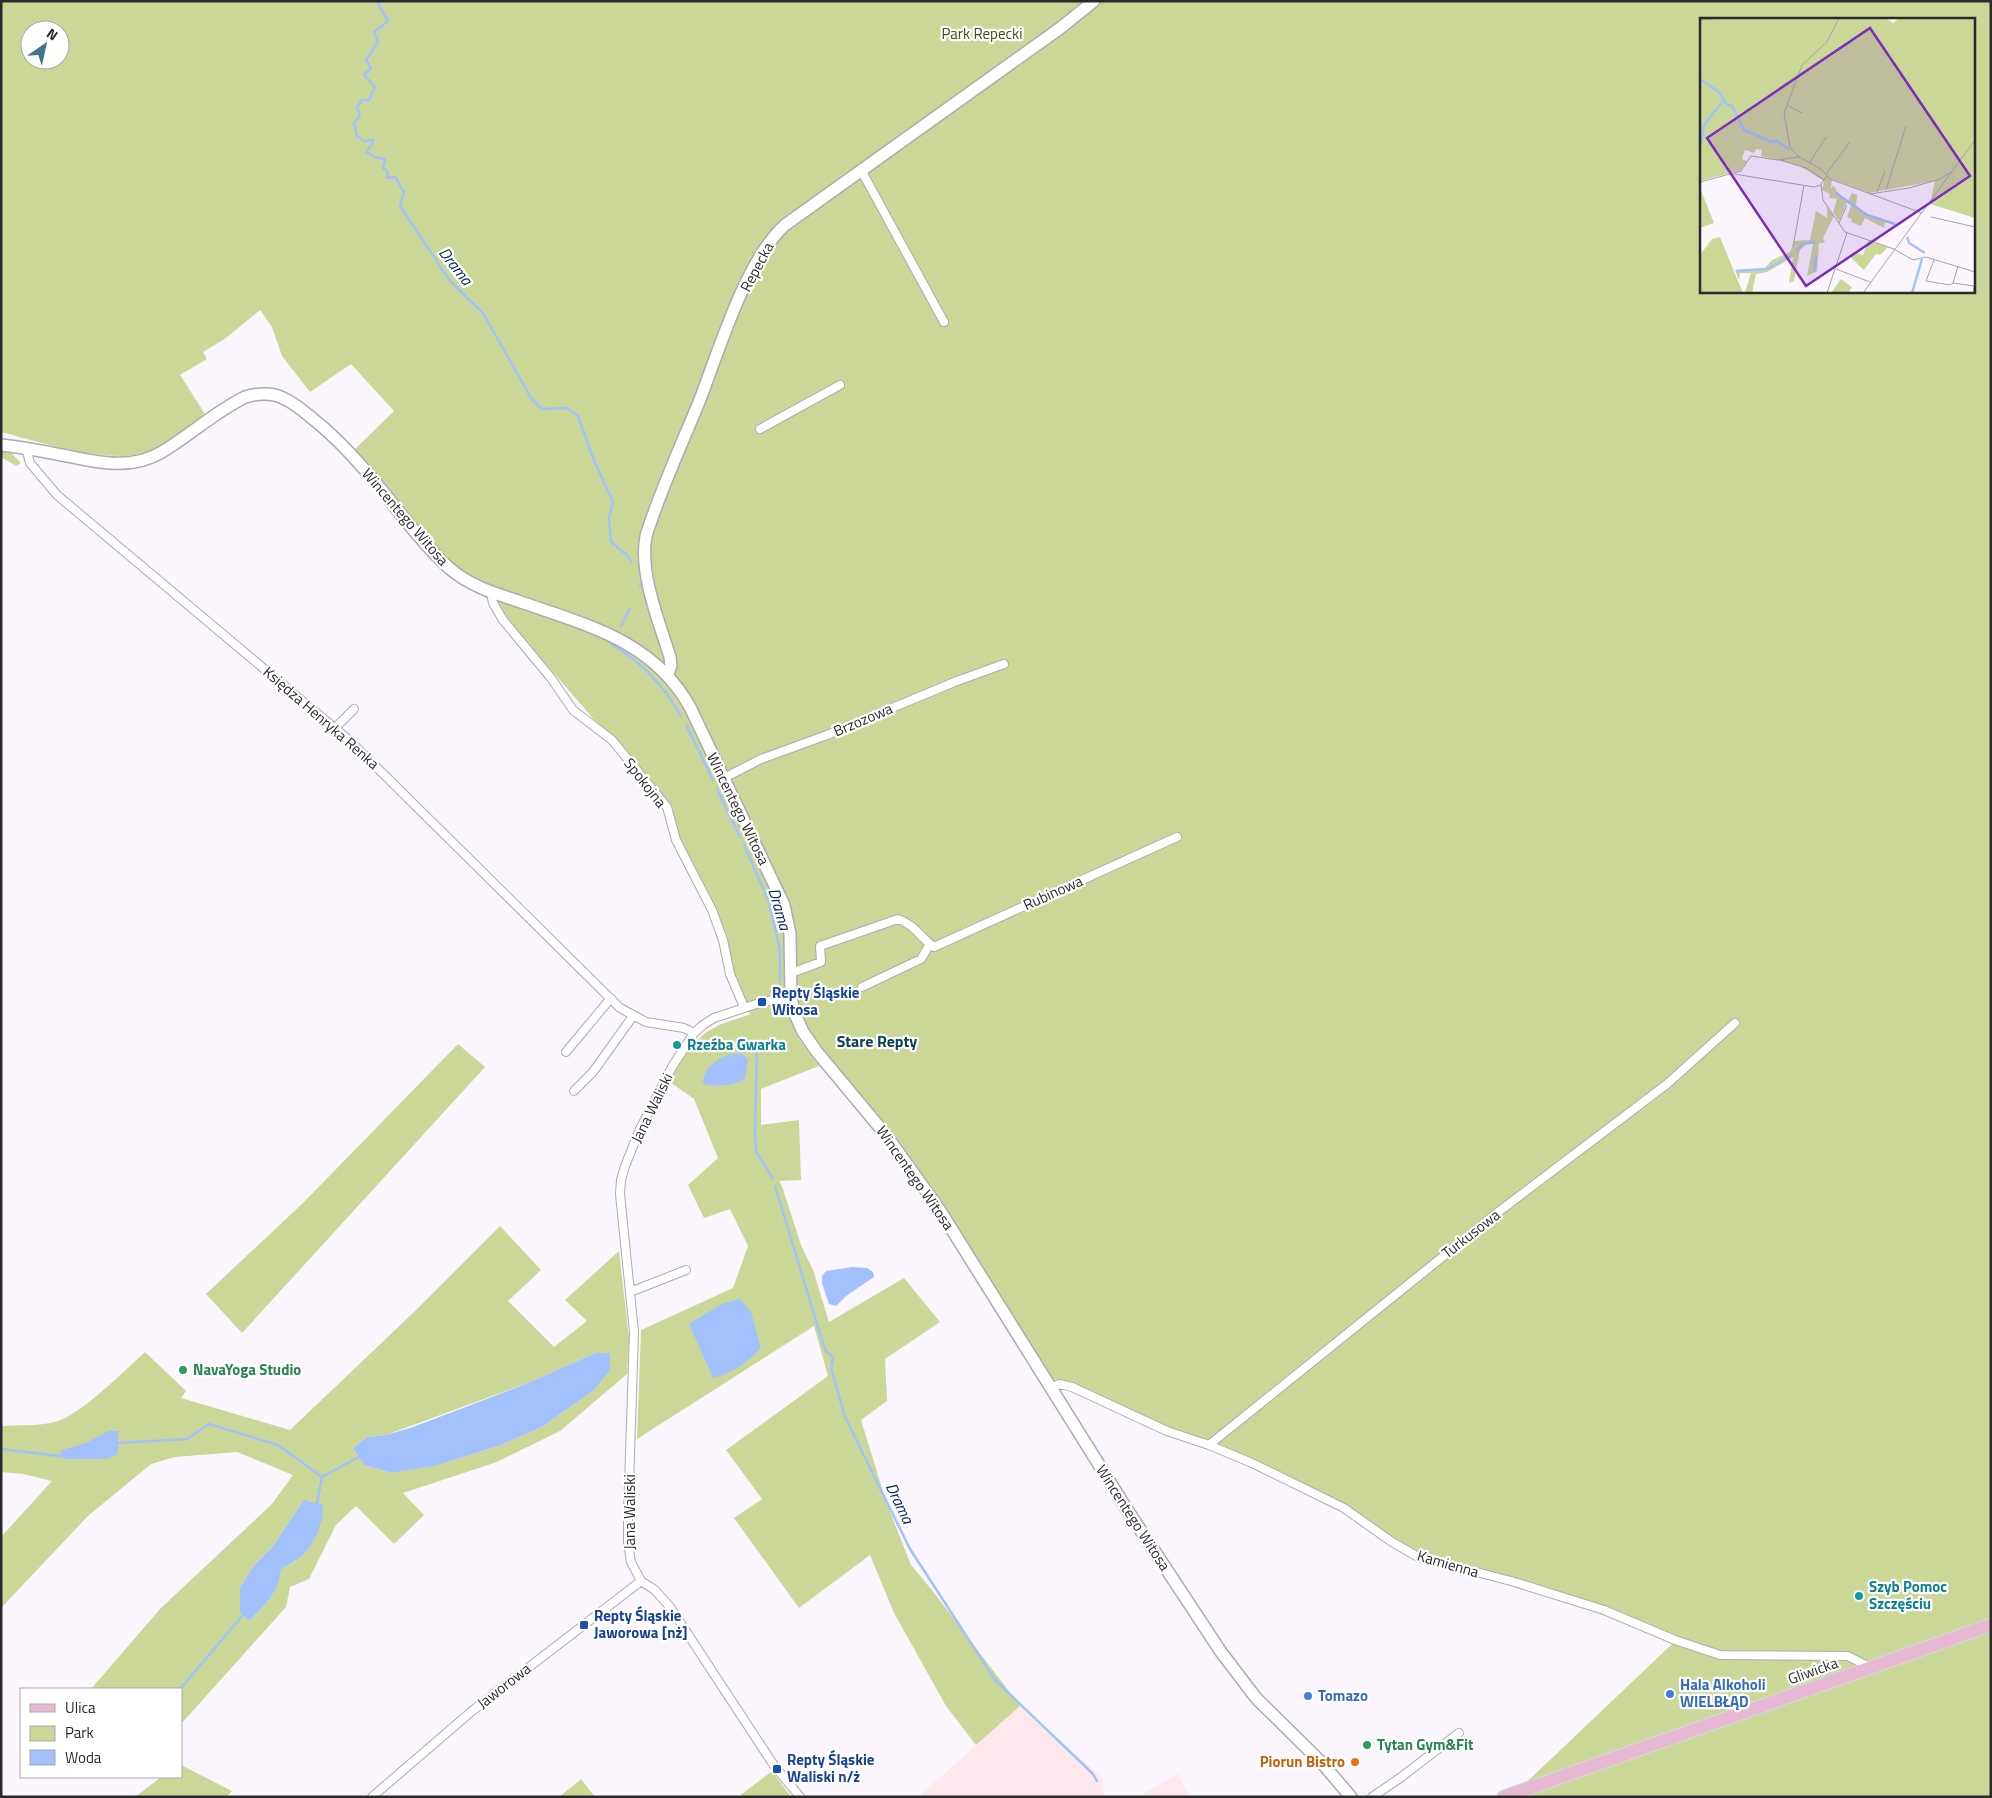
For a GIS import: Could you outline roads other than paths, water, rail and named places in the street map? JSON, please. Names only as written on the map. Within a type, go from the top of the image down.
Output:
[{"type":"main road","name":"Gliwicka","points":[[1504,1797],[1991,1625]]},
{"type":"street","name":"Repecka","points":[[668,674],[671,665],[670,657],[652,597],[644,555],[646,536],[734,311],[760,257],[771,239],[785,225],[1060,29],[1094,1]]},
{"type":"street","points":[[860,170],[944,322]]},
{"type":"street","points":[[760,429],[840,385]]},
{"type":"street","name":"Wincentego Witosa","points":[[1,445],[26,448],[103,464],[138,462],[162,452],[245,397],[258,394],[275,396],[292,403],[324,427],[387,496],[432,553],[462,578],[491,592],[593,627],[624,642],[668,674],[680,689],[690,707],[784,905],[790,934],[794,1012],[803,1032],[817,1052],[886,1135],[923,1187],[1128,1511],[1240,1678],[1274,1718],[1322,1763],[1351,1797]]},
{"type":"street","name":"Księdza Henryka Renka","points":[[26,448],[30,463],[35,471],[57,495],[335,728],[379,768],[620,1008],[646,1022],[684,1028],[694,1033]]},
{"type":"street","name":"Spokojna","points":[[491,592],[493,604],[503,620],[551,678],[573,710],[612,740],[667,807],[676,840],[712,910],[723,940],[730,974],[744,1007]]},
{"type":"street","name":"Brzozowa","points":[[725,781],[728,776],[761,759],[827,735],[957,680],[1004,664]]},
{"type":"street","points":[[335,728],[354,709]]},
{"type":"street","name":"Rubinowa","points":[[930,944],[934,947],[1177,837]]},
{"type":"street","points":[[791,973],[821,962],[820,946],[898,919],[906,921],[930,944],[921,960],[862,987]]},
{"type":"street","name":"Jana Waliski","points":[[640,1581],[631,1562],[628,1543],[634,1332],[620,1194],[624,1166],[640,1129],[672,1067],[694,1033],[703,1024],[714,1018],[762,1002],[792,997]]},
{"type":"street","points":[[566,1052],[611,998]]},
{"type":"street","points":[[574,1091],[593,1072],[633,1016]]},
{"type":"street","name":"Turkusowa","points":[[1209,1445],[1497,1213],[1667,1084],[1735,1023]]},
{"type":"street","points":[[630,1292],[686,1270]]},
{"type":"street","name":"Kamienna","points":[[1050,1389],[1059,1384],[1072,1387],[1167,1431],[1209,1445],[1252,1463],[1344,1508],[1392,1542],[1418,1557],[1511,1581],[1604,1610],[1675,1640],[1720,1655],[1848,1656],[1870,1668]]},
{"type":"street","points":[[640,1581],[655,1590],[670,1607],[773,1764],[800,1797]]},
{"type":"street","name":"Jaworowa","points":[[372,1797],[472,1711],[640,1581]]},
{"type":"street","points":[[1372,1797],[1400,1778],[1459,1732]]},
{"type":"water","points":[[739,1053],[748,1060],[745,1079],[724,1085],[703,1084],[706,1071],[710,1066],[726,1056]]},
{"type":"water","points":[[852,1267],[867,1268],[873,1272],[874,1277],[846,1296],[836,1306],[829,1304],[822,1283],[822,1276],[826,1271]]},
{"type":"water","points":[[740,1299],[751,1312],[761,1348],[739,1367],[713,1378],[689,1324],[722,1304]]},
{"type":"water","points":[[595,1353],[610,1353],[610,1370],[593,1391],[542,1427],[501,1445],[438,1465],[392,1473],[364,1465],[353,1448],[367,1437],[386,1435],[413,1427],[528,1383]]},
{"type":"water","points":[[108,1431],[118,1431],[118,1454],[108,1459],[65,1459],[59,1456],[62,1450],[86,1443]]},
{"type":"water","points":[[304,1500],[323,1505],[323,1513],[316,1536],[312,1544],[301,1556],[281,1569],[274,1592],[266,1604],[249,1621],[240,1612],[240,1588],[251,1569],[273,1546]]},
{"type":"waterway","name":"Drama","points":[[382,1],[378,4],[388,21],[374,32],[378,42],[366,60],[371,68],[364,75],[375,87],[369,100],[362,100],[357,107],[360,115],[354,123],[357,136],[364,141],[373,140],[372,145],[366,152],[375,157],[385,159],[383,168],[388,172],[387,178],[395,177],[404,192],[400,206],[450,281],[483,313],[531,398],[542,409],[567,408],[578,416],[595,463],[613,502],[609,518],[611,542],[628,556],[631,562]]},
{"type":"waterway","name":"Drama","points":[[621,626],[630,608]]},
{"type":"waterway","name":"Drama","points":[[611,644],[633,659],[660,685],[681,716]]},
{"type":"waterway","name":"Drama","points":[[686,725],[713,780]]},
{"type":"waterway","name":"Drama","points":[[717,789],[740,837]]},
{"type":"waterway","name":"Drama","points":[[744,845],[769,902],[780,950],[780,982]]},
{"type":"waterway","name":"Drama","points":[[757,1043],[756,1151],[773,1179]]},
{"type":"waterway","name":"Drama","points":[[775,1186],[825,1350],[833,1357],[831,1368],[845,1417],[910,1549],[995,1680],[1093,1774],[1097,1781]]},
{"type":"waterway","points":[[118,1443],[187,1439],[209,1424],[278,1445],[322,1477]]},
{"type":"waterway","points":[[1,1449],[59,1456]]},
{"type":"waterway","points":[[322,1477],[359,1457]]},
{"type":"waterway","points":[[317,1503],[322,1477]]},
{"type":"waterway","points":[[181,1688],[243,1615]]},
{"type":"place","name":"Repty Śląskie Witosa","points":[[762,1002]]},
{"type":"place","name":"Rzeźba Gwarka","points":[[677,1045]]},
{"type":"place","name":"NavaYoga Studio","points":[[183,1370]]},
{"type":"place","name":"Szyb Pomoc Szczęściu","points":[[1859,1596]]},
{"type":"place","name":"Repty Śląskie Jaworowa [nż]","points":[[584,1625]]},
{"type":"place","name":"Hala Alkoholi WIELBŁĄD","points":[[1670,1694]]},
{"type":"place","name":"Tomazo","points":[[1308,1696]]},
{"type":"place","name":"Tytan Gym&Fit","points":[[1367,1745]]},
{"type":"place","name":"Piorun Bistro","points":[[1355,1762]]},
{"type":"place","name":"Repty Śląskie Waliski n/ż","points":[[777,1769]]},
{"type":"district","name":"Stare Repty","points":[[877,1041]]},
{"type":"park label","name":"Park Repecki","points":[[982,34]]}]
